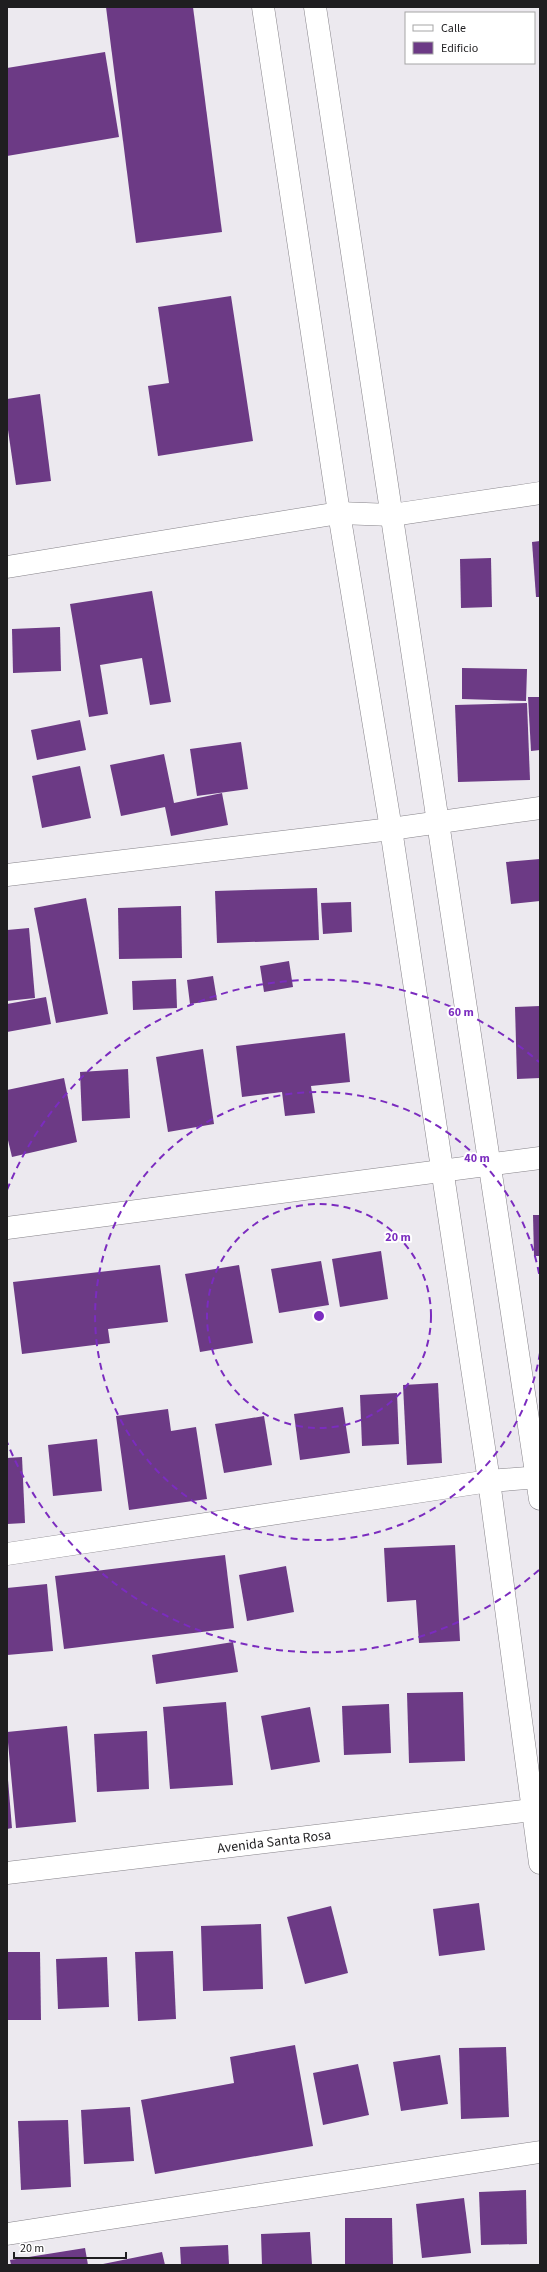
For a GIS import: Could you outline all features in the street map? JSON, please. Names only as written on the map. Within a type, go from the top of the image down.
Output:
[{"type":"street","points":[[263,7],[339,513],[391,829],[536,1810],[540,1863]]},
{"type":"street","points":[[314,7],[392,515],[488,1166],[538,1477],[540,1499]]},
{"type":"street","points":[[7,567],[339,513],[392,515],[540,493]]},
{"type":"street","points":[[7,875],[391,829],[437,821],[540,808]]},
{"type":"street","points":[[7,1228],[540,1158]]},
{"type":"street","points":[[7,1554],[488,1481],[538,1477]]},
{"type":"street","name":"Avenida Santa Rosa","points":[[7,1874],[536,1810]]},
{"type":"street","points":[[7,2234],[540,2152]]},
{"type":"building","points":[[106,7],[193,7],[222,232],[136,243]]},
{"type":"building","points":[[105,52],[119,137],[7,156],[7,68]]},
{"type":"building","points":[[231,296],[253,441],[158,456],[148,386],[169,383],[158,307]]},
{"type":"building","points":[[40,394],[51,481],[16,485],[7,423],[7,399]]},
{"type":"building","points":[[540,541],[540,597],[536,597],[532,542]]},
{"type":"building","points":[[491,558],[492,607],[461,608],[460,559]]},
{"type":"building","points":[[152,591],[171,702],[150,705],[142,658],[100,665],[108,714],[89,717],[70,604]]},
{"type":"building","points":[[60,627],[61,671],[13,673],[12,629]]},
{"type":"building","points":[[462,668],[527,669],[526,701],[462,699]]},
{"type":"building","points":[[528,697],[540,697],[540,750],[531,751]]},
{"type":"building","points":[[527,703],[530,780],[458,782],[455,705]]},
{"type":"building","points":[[80,720],[86,750],[37,760],[31,730]]},
{"type":"building","points":[[241,742],[248,789],[197,796],[190,749]]},
{"type":"building","points":[[164,754],[174,803],[222,793],[228,825],[171,836],[165,807],[121,816],[110,765]]},
{"type":"building","points":[[80,766],[91,818],[42,828],[32,776]]},
{"type":"building","points":[[540,859],[540,901],[511,904],[506,862]]},
{"type":"building","points":[[317,888],[319,940],[217,943],[215,891]]},
{"type":"building","points":[[86,898],[108,1014],[56,1023],[34,908]]},
{"type":"building","points":[[351,902],[352,932],[323,934],[321,903]]},
{"type":"building","points":[[181,906],[182,958],[119,959],[118,908]]},
{"type":"building","points":[[29,928],[35,998],[7,1001],[7,930]]},
{"type":"building","points":[[289,961],[293,987],[264,992],[260,966]]},
{"type":"building","points":[[213,976],[217,1000],[190,1004],[187,980]]},
{"type":"building","points":[[176,979],[177,1008],[133,1010],[132,981]]},
{"type":"building","points":[[46,997],[51,1024],[7,1032],[7,1004]]},
{"type":"building","points":[[540,1006],[540,1078],[517,1079],[515,1007]]},
{"type":"building","points":[[345,1033],[350,1082],[311,1086],[315,1113],[285,1116],[282,1092],[242,1097],[236,1046]]},
{"type":"building","points":[[203,1049],[214,1124],[168,1132],[156,1057]]},
{"type":"building","points":[[128,1069],[130,1118],[82,1121],[80,1072]]},
{"type":"building","points":[[64,1078],[77,1142],[12,1157],[7,1136],[7,1090]]},
{"type":"building","points":[[533,1215],[540,1215],[540,1256],[534,1256]]},
{"type":"building","points":[[381,1251],[388,1299],[340,1307],[332,1259]]},
{"type":"building","points":[[321,1261],[329,1305],[279,1313],[271,1269]]},
{"type":"building","points":[[160,1265],[168,1322],[108,1329],[110,1343],[22,1354],[13,1282]]},
{"type":"building","points":[[239,1265],[253,1343],[200,1352],[185,1274]]},
{"type":"building","points":[[438,1383],[442,1463],[407,1465],[403,1385]]},
{"type":"building","points":[[397,1393],[399,1444],[362,1446],[360,1395]]},
{"type":"building","points":[[343,1407],[350,1453],[300,1460],[294,1414]]},
{"type":"building","points":[[168,1409],[171,1431],[196,1427],[207,1499],[129,1510],[116,1416]]},
{"type":"building","points":[[264,1416],[272,1465],[224,1473],[215,1424]]},
{"type":"building","points":[[97,1439],[102,1491],[53,1496],[48,1445]]},
{"type":"building","points":[[22,1457],[25,1523],[7,1524],[7,1458]]},
{"type":"building","points":[[455,1545],[460,1641],[419,1643],[416,1600],[387,1602],[384,1548]]},
{"type":"building","points":[[225,1555],[234,1628],[64,1649],[55,1576]]},
{"type":"building","points":[[286,1566],[294,1612],[247,1621],[239,1575]]},
{"type":"building","points":[[47,1584],[53,1651],[7,1655],[7,1588]]},
{"type":"building","points":[[233,1642],[238,1672],[156,1684],[152,1655]]},
{"type":"building","points":[[463,1692],[465,1761],[409,1763],[407,1693]]},
{"type":"building","points":[[226,1702],[233,1785],[170,1789],[163,1707]]},
{"type":"building","points":[[389,1704],[391,1753],[344,1755],[342,1706]]},
{"type":"building","points":[[310,1707],[320,1762],[271,1770],[261,1716]]},
{"type":"building","points":[[67,1726],[76,1822],[16,1828],[7,1732]]},
{"type":"building","points":[[147,1731],[149,1789],[97,1792],[94,1734]]},
{"type":"building","points":[[7,1768],[12,1828],[7,1829]]},
{"type":"building","points":[[479,1903],[485,1950],[439,1956],[433,1909]]},
{"type":"building","points":[[331,1906],[348,1973],[305,1984],[287,1917]]},
{"type":"building","points":[[261,1924],[263,1989],[203,1991],[201,1926]]},
{"type":"building","points":[[173,1951],[176,2019],[138,2021],[135,1952]]},
{"type":"building","points":[[7,1952],[40,1952],[41,2020],[7,2020]]},
{"type":"building","points":[[107,1957],[109,2007],[58,2009],[56,1959]]},
{"type":"building","points":[[295,2045],[313,2146],[155,2174],[141,2100],[234,2083],[230,2057]]},
{"type":"building","points":[[506,2047],[509,2117],[461,2119],[459,2048]]},
{"type":"building","points":[[440,2055],[448,2104],[401,2111],[393,2062]]},
{"type":"building","points":[[358,2064],[369,2115],[323,2125],[313,2073]]},
{"type":"building","points":[[130,2107],[134,2161],[84,2164],[81,2110]]},
{"type":"building","points":[[68,2120],[71,2187],[21,2190],[18,2121]]},
{"type":"building","points":[[526,2190],[527,2244],[481,2245],[479,2192]]},
{"type":"building","points":[[464,2198],[471,2253],[422,2258],[416,2204]]},
{"type":"building","points":[[345,2218],[392,2218],[393,2265],[345,2265]]},
{"type":"building","points":[[310,2232],[312,2265],[262,2265],[261,2234]]},
{"type":"building","points":[[228,2245],[229,2265],[181,2265],[180,2247]]},
{"type":"building","points":[[85,2248],[88,2265],[11,2265],[10,2260]]},
{"type":"building","points":[[162,2252],[165,2265],[103,2265],[103,2264]]}]
